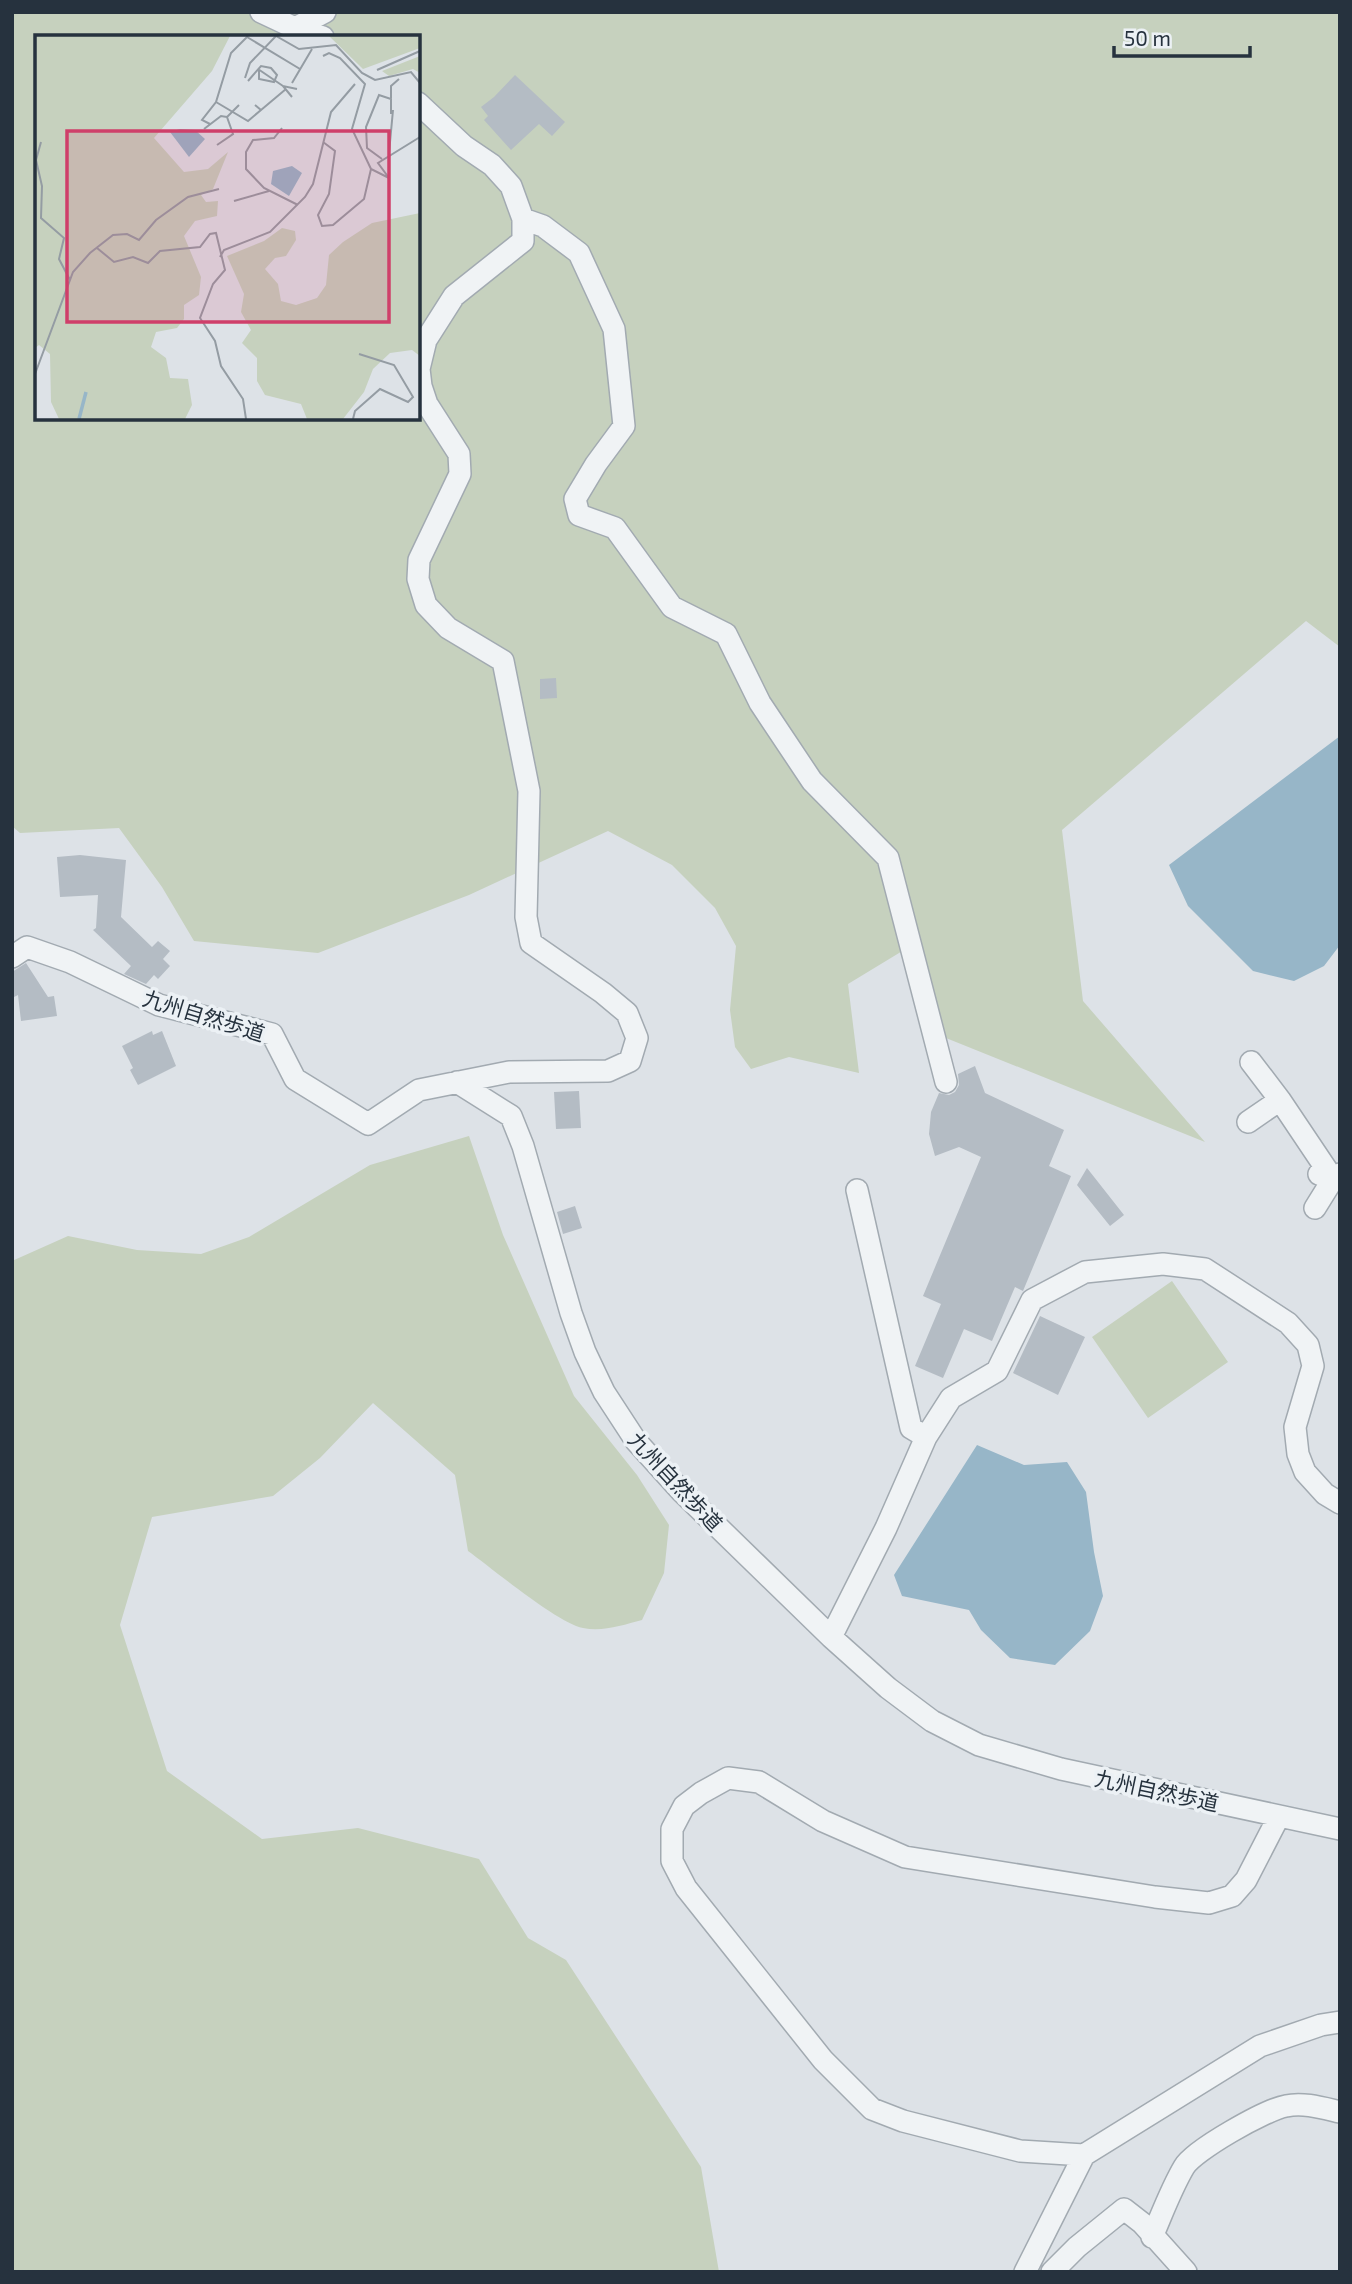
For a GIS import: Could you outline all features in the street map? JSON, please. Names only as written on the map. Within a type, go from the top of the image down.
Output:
[{"type":"street","points":[[261,12],[317,35]]},
{"type":"street","points":[[295,28],[326,12]]},
{"type":"street","points":[[420,105],[464,146],[492,165],[511,186],[523,219],[523,241],[454,296],[426,340],[420,365]]},
{"type":"street","points":[[523,219],[542,226],[579,253],[614,329],[624,426],[575,499],[579,515],[615,527],[672,607],[726,634],[760,703],[812,781],[888,858],[946,1082]]},
{"type":"street","points":[[420,378],[427,404],[459,454],[460,474],[419,560],[418,579],[426,605],[448,628],[503,661],[529,791],[526,917],[531,943],[627,1013],[637,1038],[630,1061],[608,1071],[509,1072],[457,1082]]},
{"type":"street","name":"九州自然歩道","points":[[12,957],[27,947],[70,962],[159,1005],[272,1034],[295,1079],[368,1124],[419,1090],[457,1082],[511,1116],[523,1146],[571,1313],[585,1352],[604,1392],[636,1441],[682,1492],[831,1637],[888,1688],[932,1721],[979,1745],[1061,1769],[1340,1829]]},
{"type":"street","points":[[1251,1062],[1280,1100],[1329,1175],[1315,1208]]},
{"type":"street","points":[[1248,1122],[1280,1100]]},
{"type":"street","points":[[857,1190],[911,1428],[926,1437]]},
{"type":"street","points":[[831,1637],[886,1528],[926,1437],[951,1398],[997,1371],[1032,1300],[1085,1272],[1163,1264],[1205,1269],[1289,1323],[1308,1345],[1313,1366],[1295,1427],[1298,1454],[1305,1472],[1325,1494],[1340,1503]]},
{"type":"street","points":[[1084,2155],[1020,2151],[903,2121],[872,2109],[823,2060],[687,1888],[672,1861],[672,1829],[684,1806],[701,1793],[729,1779],[759,1782],[823,1821],[905,1857],[1154,1897],[1209,1903],[1232,1896],[1246,1880],[1279,1816]]},
{"type":"street","points":[[1025,2272],[1084,2155],[1260,2046],[1321,2025],[1340,2022]]},
{"type":"street","points":[[1152,2237],[1185,2166],[1198,2153],[1234,2130],[1284,2106],[1317,2107],[1340,2112]]},
{"type":"street","points":[[1052,2272],[1077,2247],[1124,2209],[1142,2223],[1186,2272]]},
{"type":"green space","points":[[12,12],[1340,12],[1340,647],[1306,621],[1062,830],[1083,1001],[1205,1142],[941,1036],[904,950],[848,984],[859,1073],[789,1057],[751,1069],[735,1047],[730,1010],[736,946],[715,908],[672,865],[608,831],[469,895],[318,953],[194,941],[162,887],[119,828],[20,833],[12,826]]},
{"type":"green space","points":[[469,1136],[503,1235],[574,1396],[637,1475],[669,1525],[664,1573],[642,1620],[598,1629],[572,1624],[542,1606],[468,1551],[455,1475],[373,1403],[320,1458],[273,1496],[152,1517],[120,1625],[167,1771],[262,1839],[358,1828],[479,1859],[528,1938],[566,1960],[701,2167],[719,2272],[12,2272],[12,1261],[68,1236],[137,1250],[201,1254],[249,1237],[370,1165]]},
{"type":"green space","points":[[1172,1281],[1228,1362],[1148,1418],[1092,1337]]},
{"type":"water","points":[[1340,736],[1340,945],[1324,966],[1294,981],[1253,971],[1188,906],[1169,865]]},
{"type":"water","points":[[977,1445],[1024,1465],[1067,1462],[1086,1492],[1103,1596],[1090,1631],[1055,1665],[1010,1658],[981,1630],[969,1610],[902,1596],[894,1575]]},
{"type":"building","points":[[515,75],[565,122],[552,136],[539,124],[511,150],[484,120],[488,116],[481,107]]},
{"type":"building","points":[[556,678],[557,698],[540,699],[540,679]]},
{"type":"building","points":[[80,855],[126,860],[121,917],[152,947],[158,941],[170,951],[163,959],[170,966],[158,979],[154,975],[146,984],[124,974],[131,966],[93,930],[96,928],[98,895],[60,897],[57,857]]},
{"type":"building","points":[[26,963],[48,997],[54,996],[57,1016],[21,1021],[18,995],[12,998],[12,972]]},
{"type":"building","points":[[152,1031],[153,1035],[162,1031],[176,1066],[138,1085],[122,1046]]},
{"type":"building","points":[[975,1066],[985,1093],[1064,1130],[1049,1166],[1071,1176],[1023,1291],[1015,1287],[992,1341],[964,1329],[943,1378],[915,1366],[941,1304],[923,1296],[981,1157],[959,1147],[935,1156],[929,1134],[931,1112],[939,1093],[949,1095],[955,1092],[959,1085],[958,1074]]},
{"type":"building","points":[[579,1091],[581,1128],[556,1129],[554,1092]]},
{"type":"building","points":[[1087,1168],[1124,1215],[1110,1226],[1077,1185]]},
{"type":"building","points":[[575,1206],[582,1228],[563,1234],[557,1212]]},
{"type":"building","points":[[1040,1316],[1085,1337],[1058,1395],[1013,1373]]}]
